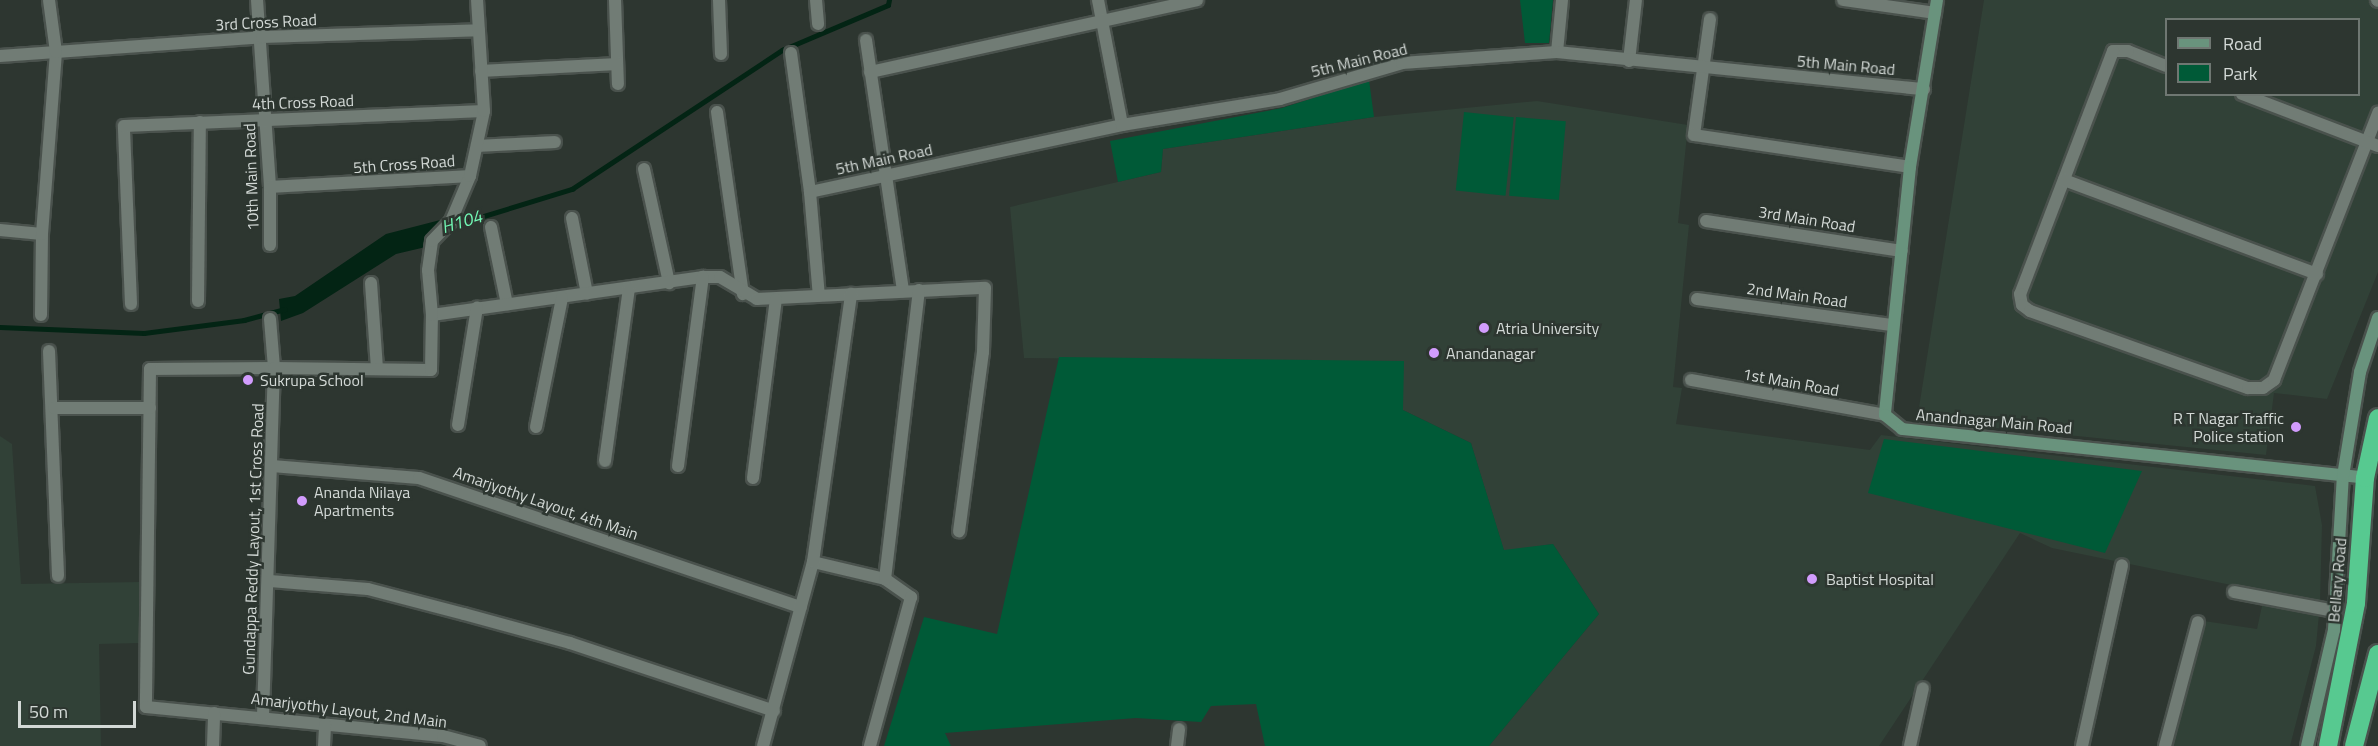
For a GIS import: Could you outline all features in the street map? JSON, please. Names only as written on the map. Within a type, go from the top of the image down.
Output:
[{"type":"highway","name":"Bellary Road","points":[[2328,746],[2356,603],[2365,478],[2378,418]]},
{"type":"highway","points":[[2354,746],[2378,654]]},
{"type":"street","points":[[41,315],[42,234],[56,52],[50,0]]},
{"type":"street","name":"10th Main Road","points":[[257,0],[262,37],[267,120],[270,245]]},
{"type":"street","name":"5th Cross Road","points":[[270,187],[471,176],[484,111],[477,0]]},
{"type":"street","points":[[615,0],[618,84]]},
{"type":"street","points":[[719,0],[721,54]]},
{"type":"street","points":[[816,0],[818,24]]},
{"type":"street","points":[[1098,0],[1122,125]]},
{"type":"street","points":[[870,72],[1101,19],[1197,0]]},
{"type":"street","points":[[1557,52],[1562,0]]},
{"type":"street","points":[[1629,61],[1636,0]]},
{"type":"street","points":[[1843,0],[1935,13]]},
{"type":"street","points":[[1885,415],[1910,167],[1937,0]]},
{"type":"street","points":[[1710,19],[1694,135],[1910,167]]},
{"type":"street","name":"3rd Cross Road","points":[[0,56],[262,37],[479,30]]},
{"type":"street","points":[[866,40],[888,175],[903,291]]},
{"type":"street","points":[[2165,66],[2128,51],[2113,51],[2020,294],[2022,305],[2030,311],[2248,388],[2263,388],[2274,380],[2373,144],[2378,113]]},
{"type":"street","name":"5th Main Road","points":[[810,192],[1122,125],[1280,99],[1402,63],[1557,52],[1703,69],[1924,89]]},
{"type":"street","points":[[791,54],[810,192],[819,296]]},
{"type":"street","points":[[481,70],[617,64]]},
{"type":"street","points":[[2247,96],[2373,144]]},
{"type":"street","name":"4th Cross Road","points":[[131,304],[124,126],[484,111]]},
{"type":"street","points":[[717,112],[743,294]]},
{"type":"street","points":[[198,301],[200,122]]},
{"type":"street","points":[[477,146],[555,142]]},
{"type":"street","points":[[644,169],[669,283]]},
{"type":"street","points":[[54,408],[150,408],[150,369],[431,370],[432,315],[428,270],[432,242],[451,221],[471,176]]},
{"type":"street","points":[[2064,180],[2317,274]]},
{"type":"street","points":[[572,218],[587,294]]},
{"type":"street","name":"3rd Main Road","points":[[1706,221],[1902,251]]},
{"type":"street","points":[[491,227],[507,304]]},
{"type":"street","points":[[0,230],[42,234]]},
{"type":"street","points":[[678,466],[703,277]]},
{"type":"street","points":[[432,315],[703,277],[720,277],[743,294],[757,299],[979,286],[987,295],[959,531]]},
{"type":"street","points":[[371,283],[377,369]]},
{"type":"street","points":[[605,461],[629,289]]},
{"type":"street","points":[[885,579],[919,290]]},
{"type":"street","points":[[763,746],[813,562],[851,294]]},
{"type":"street","points":[[536,427],[562,298]]},
{"type":"street","points":[[753,478],[776,299]]},
{"type":"street","name":"2nd Main Road","points":[[1697,299],[1893,325]]},
{"type":"street","points":[[458,425],[477,308]]},
{"type":"street","points":[[2307,746],[2335,610],[2343,476],[2360,372],[2378,318]]},
{"type":"street","name":"Gundappa Reddy Layout, 1st Cross Road","points":[[263,716],[270,581],[274,368],[270,319]]},
{"type":"street","points":[[50,351],[54,408],[58,576]]},
{"type":"street","name":"1st Main Road","points":[[1690,380],[1885,415]]},
{"type":"street","name":"Amarjyothy Layout, 2nd Main","points":[[150,408],[146,707],[263,716],[325,725],[443,736],[480,746]]},
{"type":"street","name":"Anandnagar Main Road","points":[[1885,415],[1902,429],[2365,478]]},
{"type":"street","name":"Amarjyothy Layout, 4th Main","points":[[272,466],[419,478],[801,607]]},
{"type":"street","points":[[813,562],[885,579],[912,597],[911,611],[870,746]]},
{"type":"street","points":[[2082,746],[2122,566]]},
{"type":"street","points":[[270,581],[368,589],[570,643],[774,711]]},
{"type":"street","points":[[2234,592],[2335,610]]},
{"type":"street","points":[[2165,746],[2198,622]]},
{"type":"street","points":[[1910,746],[1923,688]]},
{"type":"street","points":[[213,746],[214,712]]},
{"type":"street","points":[[324,746],[325,725]]},
{"type":"street","points":[[1177,746],[1179,729]]},
{"type":"shaded area","points":[[1984,0],[2378,0],[2378,272],[2327,399],[2274,393],[2266,455],[1917,420]]},
{"type":"shaded area","points":[[1537,101],[1688,125],[1678,223],[1689,225],[1673,387],[1682,388],[1676,424],[1870,450],[1881,435],[2315,486],[2322,525],[2320,603],[2316,646],[2290,746],[2170,746],[2204,621],[2257,629],[2265,592],[2052,548],[2020,533],[1879,746],[1489,746],[1599,614],[1553,544],[1504,551],[1471,443],[1403,410],[1403,362],[1024,358],[1010,207],[1161,172],[1163,149],[1374,117]]},
{"type":"shaded area","points":[[448,218],[430,246],[396,254],[303,313],[281,321],[279,299],[295,296],[386,234]]},
{"type":"shaded area","points":[[0,436],[12,444],[21,584],[140,582],[140,643],[99,644],[101,746],[0,746]]},
{"type":"green space","points":[[1520,0],[1553,0],[1549,43],[1525,43]]},
{"type":"green space","points":[[1369,80],[1374,117],[1163,149],[1161,172],[1118,182],[1110,141],[1282,108]]},
{"type":"green space","points":[[1464,112],[1514,117],[1505,196],[1456,191]]},
{"type":"green space","points":[[1516,117],[1566,121],[1559,200],[1509,196]]},
{"type":"green space","points":[[1059,357],[1404,361],[1403,410],[1471,443],[1504,550],[1553,544],[1599,614],[1489,746],[1265,746],[1256,704],[1211,706],[1201,722],[1136,718],[945,733],[951,746],[884,746],[924,617],[997,634]]},
{"type":"green space","points":[[1884,439],[2142,471],[2105,553],[1868,493]]},
{"type":"waterway","name":"H104","points":[[451,226],[572,189],[782,50],[888,5],[889,0]]},
{"type":"waterway","name":"H104","points":[[0,327],[144,333],[244,320],[285,309]]},
{"type":"place","name":"Atria University","points":[[1484,328]]},
{"type":"place","name":"Anandanagar","points":[[1434,353]]},
{"type":"place","name":"Sukrupa School","points":[[248,380]]},
{"type":"place","name":"R T Nagar Traffic Police station","points":[[2296,427]]},
{"type":"place","name":"Ananda Nilaya Apartments","points":[[302,501]]},
{"type":"place","name":"Baptist Hospital","points":[[1812,579]]}]
